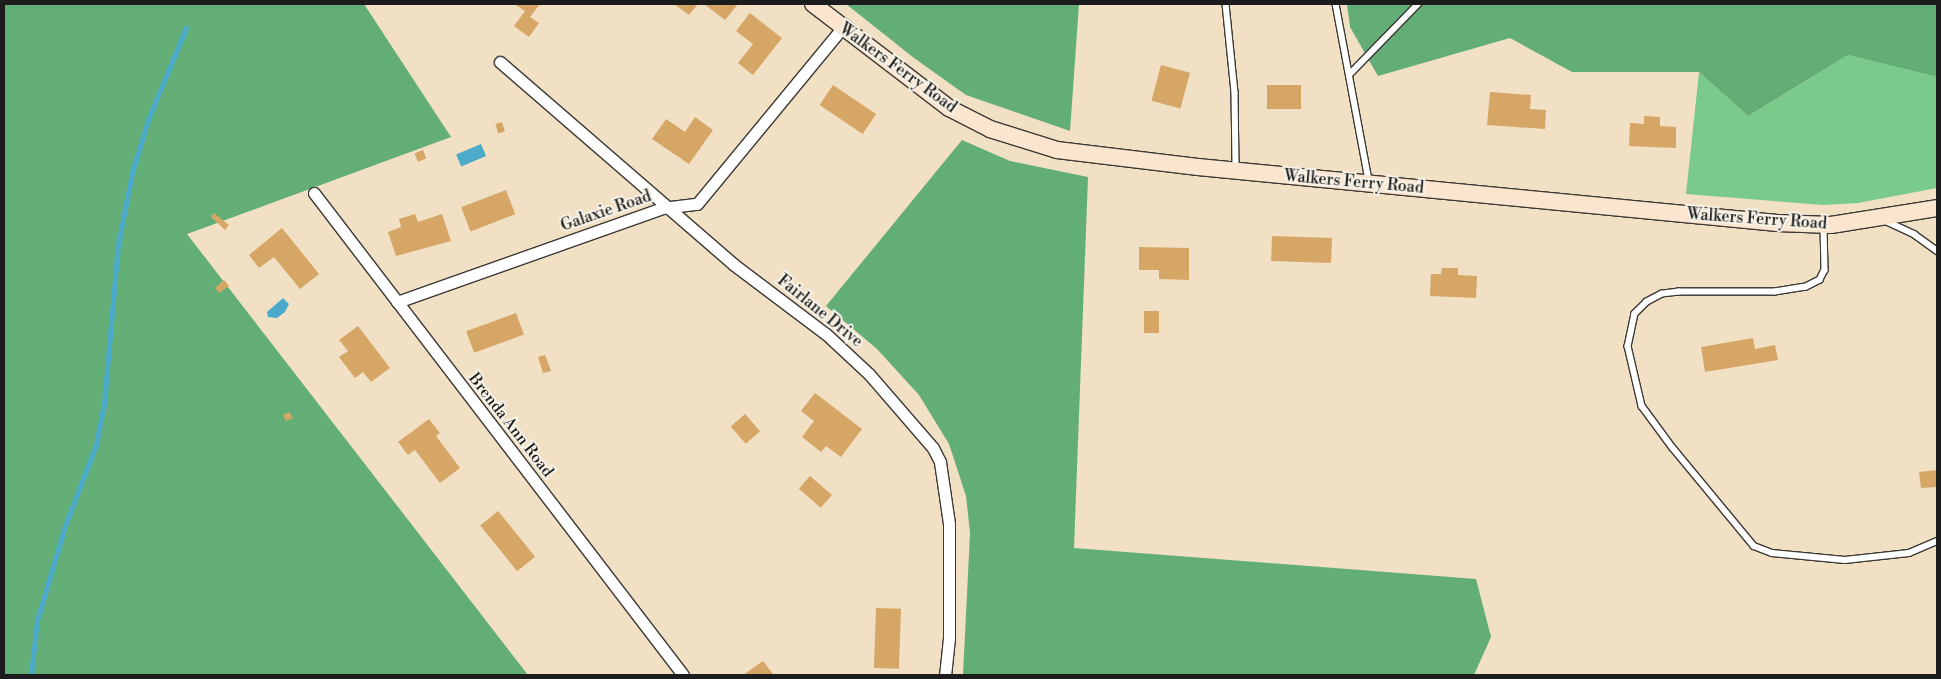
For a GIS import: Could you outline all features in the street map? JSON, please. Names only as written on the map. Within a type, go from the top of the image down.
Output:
[{"type":"street","name":"Walkers Ferry Road","points":[[813,4],[936,100],[990,130],[1022,141],[1108,158],[1777,223],[1824,224],[1882,219],[1937,208]]},
{"type":"street","name":"Galaxie Road","points":[[397,302],[600,229],[671,208],[691,206],[703,198],[843,28]]},
{"type":"street","name":"Fairlane Drive","points":[[500,62],[671,208],[733,264],[833,340],[869,374],[933,448],[940,462],[949,524],[949,638],[945,675]]},
{"type":"street","name":"Brenda Ann Road","points":[[314,193],[683,675]]},
{"type":"lane","points":[[1226,4],[1235,93],[1236,171]]},
{"type":"lane","points":[[1336,4],[1351,73],[1370,183]]},
{"type":"lane","points":[[1351,73],[1418,4]]},
{"type":"lane","points":[[1882,219],[1914,234],[1937,252]]},
{"type":"lane","points":[[1824,224],[1825,270],[1820,280],[1806,287],[1775,292],[1679,292],[1662,294],[1646,302],[1636,314],[1628,346],[1642,406],[1673,448],[1754,546],[1772,553],[1845,560],[1909,552],[1937,541]]},
{"type":"green space","points":[[4,4],[364,4],[451,137],[187,234],[528,675],[4,675]]},
{"type":"green space","points":[[846,4],[1079,4],[1070,131],[966,95],[914,58]]},
{"type":"green space","points":[[1347,4],[1937,4],[1937,77],[1848,55],[1748,116],[1699,72],[1572,72],[1510,38],[1378,76],[1350,27]]},
{"type":"green space","points":[[1848,55],[1937,77],[1937,188],[1858,203],[1823,205],[1686,194],[1699,72],[1748,116]]},
{"type":"green space","points":[[962,140],[1010,161],[1088,177],[1074,548],[1476,579],[1491,637],[1474,675],[963,675],[970,533],[966,496],[949,444],[919,395],[877,349],[826,306]]},
{"type":"water","points":[[481,144],[486,156],[461,167],[456,155]]},
{"type":"water","points":[[283,298],[289,304],[285,312],[277,318],[268,317],[267,312]]},
{"type":"building","points":[[514,4],[540,4],[530,17],[539,23],[529,37],[514,26],[525,11]]},
{"type":"building","points":[[674,4],[698,4],[689,15]]},
{"type":"building","points":[[704,4],[738,4],[725,20]]},
{"type":"building","points":[[750,13],[782,38],[753,75],[738,63],[753,44],[736,31]]},
{"type":"building","points":[[1161,65],[1190,73],[1180,109],[1151,101]]},
{"type":"building","points":[[833,85],[876,114],[863,134],[820,105]]},
{"type":"building","points":[[1267,85],[1301,85],[1301,109],[1267,109]]},
{"type":"building","points":[[1490,92],[1531,95],[1530,109],[1546,110],[1545,129],[1487,125]]},
{"type":"building","points":[[1644,116],[1660,117],[1660,126],[1676,127],[1676,148],[1629,146],[1630,123],[1644,124]]},
{"type":"building","points":[[695,117],[713,130],[689,164],[652,139],[666,119],[685,132]]},
{"type":"building","points":[[502,122],[505,132],[498,134],[495,124]]},
{"type":"building","points":[[423,150],[426,158],[418,162],[415,153]]},
{"type":"building","points":[[506,190],[515,214],[471,231],[461,207]]},
{"type":"building","points":[[214,213],[229,225],[225,230],[211,217]]},
{"type":"building","points":[[415,214],[418,222],[442,214],[451,241],[396,256],[388,232],[401,227],[399,219]]},
{"type":"building","points":[[282,228],[319,274],[300,289],[274,257],[259,268],[249,255]]},
{"type":"building","points":[[1272,236],[1332,238],[1331,263],[1271,261]]},
{"type":"building","points":[[1139,247],[1189,248],[1189,280],[1159,279],[1159,270],[1139,270]]},
{"type":"building","points":[[1442,268],[1458,268],[1458,275],[1477,276],[1476,298],[1430,296],[1431,274],[1441,274]]},
{"type":"building","points":[[224,280],[229,286],[219,293],[215,288]]},
{"type":"building","points":[[1144,311],[1159,311],[1159,333],[1144,333]]},
{"type":"building","points":[[516,313],[524,335],[474,353],[466,331]]},
{"type":"building","points":[[358,326],[390,368],[371,382],[363,372],[355,378],[339,357],[348,351],[339,340]]},
{"type":"building","points":[[1753,338],[1755,349],[1775,345],[1778,360],[1705,372],[1701,347]]},
{"type":"building","points":[[545,355],[551,371],[543,373],[538,357]]},
{"type":"building","points":[[815,393],[862,429],[841,457],[826,446],[821,452],[802,437],[814,421],[801,411]]},
{"type":"building","points":[[289,412],[293,418],[286,421],[283,415]]},
{"type":"building","points":[[745,414],[760,431],[746,444],[731,426]]},
{"type":"building","points":[[429,419],[440,433],[436,436],[460,468],[440,483],[415,450],[408,455],[398,442]]},
{"type":"building","points":[[1937,470],[1937,487],[1921,488],[1919,472]]},
{"type":"building","points":[[810,476],[832,495],[821,508],[799,489]]},
{"type":"building","points":[[498,511],[535,557],[517,571],[480,525]]},
{"type":"building","points":[[876,608],[901,609],[899,669],[874,668]]},
{"type":"building","points":[[763,661],[773,674],[778,675],[743,675]]},
{"type":"waterway","points":[[31,675],[37,621],[65,526],[96,445],[104,404],[118,245],[132,173],[149,117],[186,28]]}]
